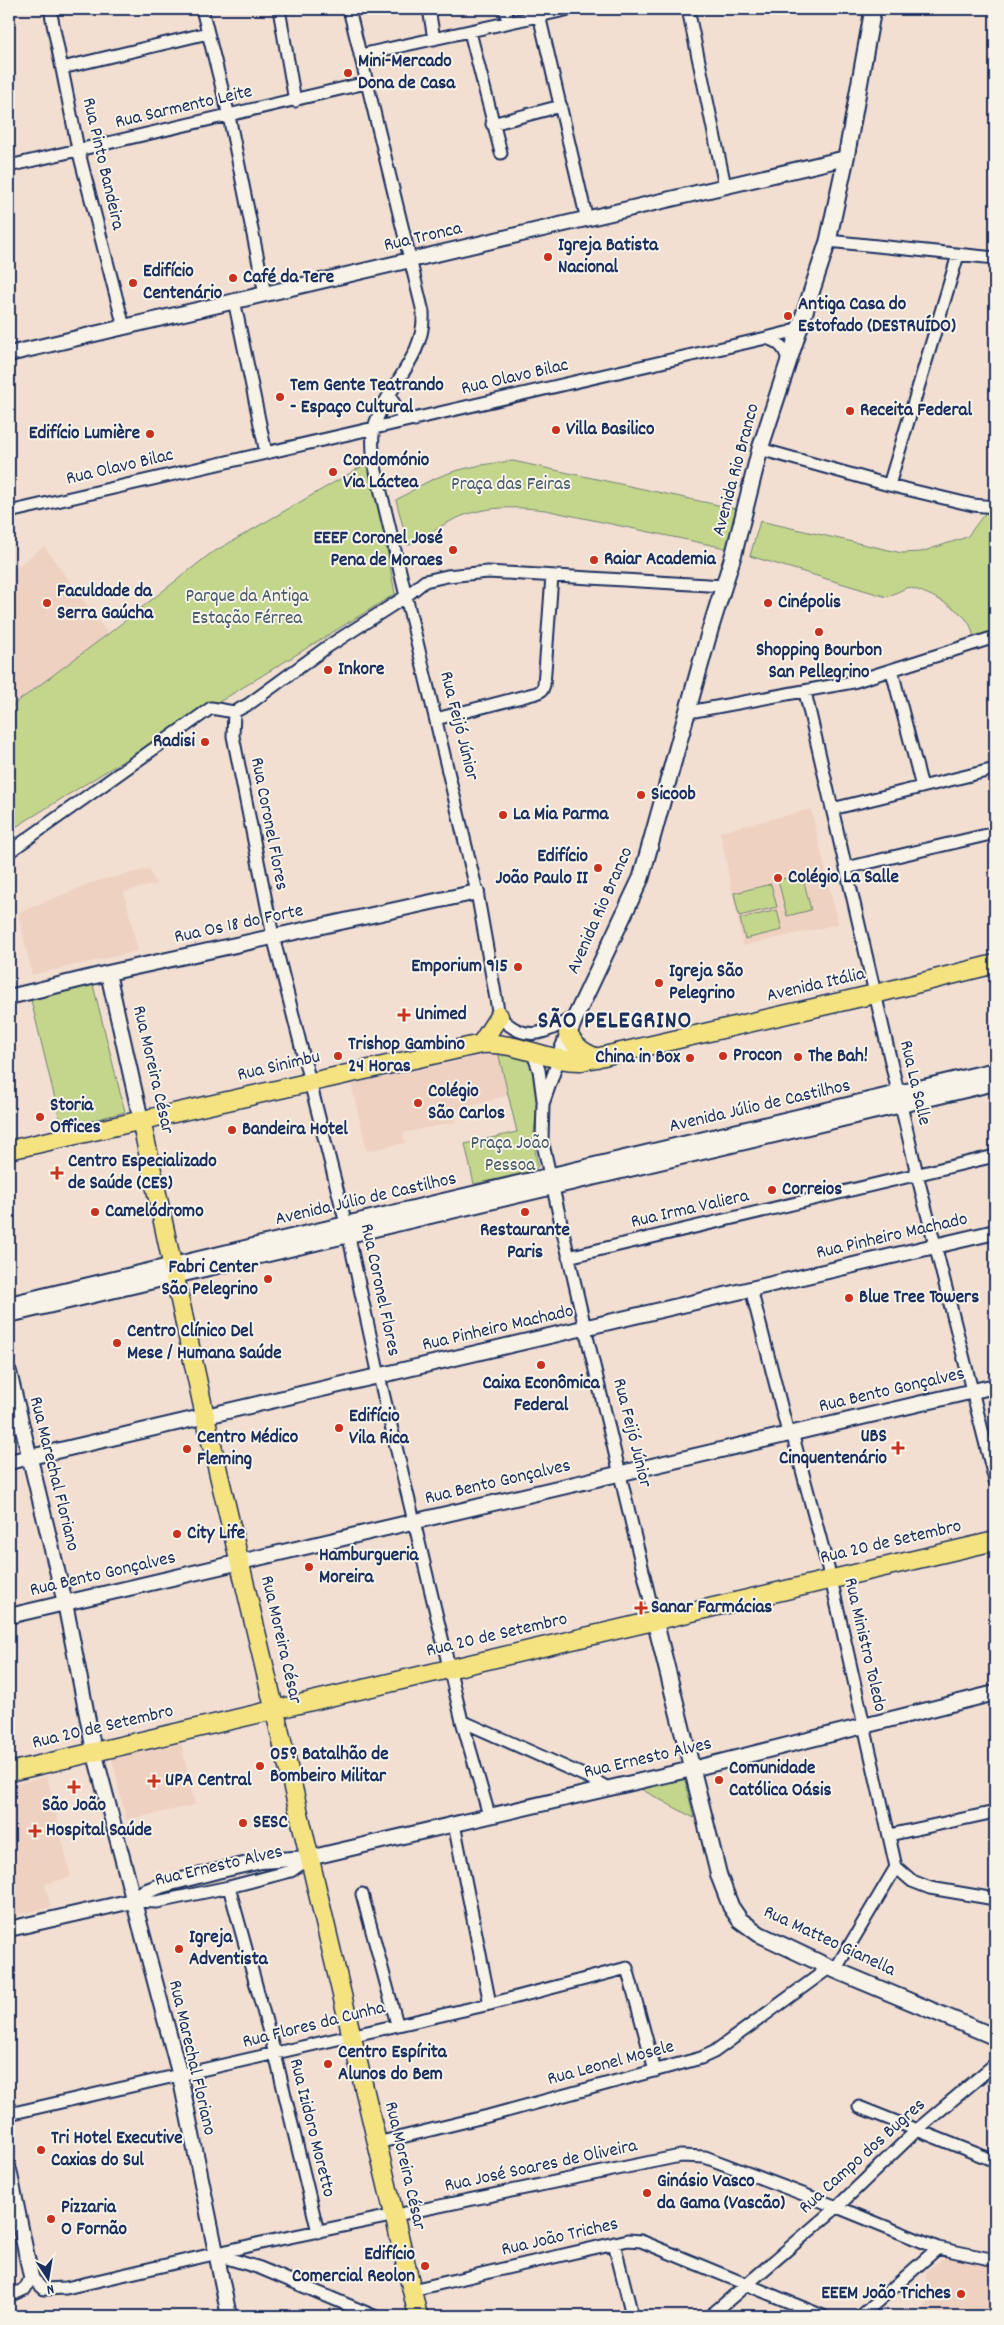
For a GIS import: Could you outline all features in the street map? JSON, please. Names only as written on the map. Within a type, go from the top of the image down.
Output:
[{"type":"main road","name":"Avenida Rio Branco","points":[[558,1058],[641,878],[734,554],[760,448],[802,325],[828,241],[846,158],[874,9]]},
{"type":"main road","name":"Avenida Itália","points":[[558,1058],[570,1061],[597,1058],[875,994],[995,964]]},
{"type":"main road","points":[[481,1044],[499,1016]]},
{"type":"main road","points":[[568,1034],[573,1044],[580,1050],[597,1058]]},
{"type":"main road","name":"Rua Sinimbu","points":[[9,1150],[481,1044],[499,1044],[558,1058]]},
{"type":"main road","name":"Rua Moreira César","points":[[142,1120],[172,1271],[205,1416],[378,2143],[414,2307]]},
{"type":"main road","name":"Rua 20 de Setembro","points":[[9,1772],[995,1541]]},
{"type":"main road","name":"Rua Feijó Júnior","points":[[655,1621],[692,1769]]},
{"type":"main road","name":"Rua Matteo Gianella","points":[[692,1769],[719,1876],[731,1906],[740,1920],[759,1934],[832,1969],[994,2034]]},
{"type":"street","name":"Rua Pinto Bandeira","points":[[50,9],[78,149],[124,327]]},
{"type":"street","points":[[202,9],[229,116],[265,294]]},
{"type":"street","points":[[279,9],[295,101]]},
{"type":"street","name":"Rua Feijó Júnior","points":[[349,9],[423,312],[424,325],[418,348],[374,429],[372,446],[374,463],[390,521],[405,597],[477,892],[499,1016]]},
{"type":"street","points":[[428,9],[434,39]]},
{"type":"street","points":[[505,9],[508,22]]},
{"type":"street","points":[[360,55],[570,9]]},
{"type":"street","points":[[688,9],[725,186]]},
{"type":"street","points":[[539,15],[587,220]]},
{"type":"street","points":[[470,32],[492,124],[501,152]]},
{"type":"street","points":[[62,68],[208,33]]},
{"type":"street","name":"Rua Sarmento Leite","points":[[9,166],[295,101],[366,82]]},
{"type":"street","points":[[492,124],[561,106]]},
{"type":"street","name":"Rua Tronca","points":[[9,354],[846,158]]},
{"type":"street","points":[[828,241],[995,258]]},
{"type":"street","points":[[889,485],[958,255]]},
{"type":"street","points":[[234,300],[266,453]]},
{"type":"street","name":"Rua Olavo Bilac","points":[[9,512],[766,338],[790,332],[802,325]]},
{"type":"street","points":[[766,338],[782,345],[789,364]]},
{"type":"street","points":[[390,397],[400,412],[415,420]]},
{"type":"street","points":[[760,448],[889,485],[973,505],[995,507]]},
{"type":"street","points":[[9,852],[211,708],[234,712],[249,704],[328,647],[405,597],[425,581],[447,576],[488,572],[724,586]]},
{"type":"street","points":[[436,719],[537,693],[542,690],[552,576]]},
{"type":"street","points":[[689,712],[853,682],[995,637]]},
{"type":"street","points":[[892,671],[922,787]]},
{"type":"street","name":"Rua La Salle","points":[[805,692],[917,1174],[937,1246],[995,1481]]},
{"type":"street","name":"Rua Coronel Flores","points":[[234,712],[233,736],[273,936],[347,1230],[379,1376],[449,1669],[489,1816]]},
{"type":"street","points":[[832,809],[995,769]]},
{"type":"street","points":[[846,868],[995,833]]},
{"type":"street","name":"Rua Os 18 do Forte","points":[[9,997],[108,973],[477,892]]},
{"type":"street","name":"Rua Moreira César","points":[[108,973],[142,1120]]},
{"type":"street","points":[[499,1016],[511,1028],[522,1033],[547,1030],[576,1016]]},
{"type":"street","name":"Rua Feijó Júnior","points":[[532,1051],[539,1070],[543,1104],[542,1140],[550,1182],[655,1621]]},
{"type":"street","name":"Rua Feijó Júnior","points":[[543,1104],[558,1058]]},
{"type":"street","name":"Avenida Júlio de Castilhos","points":[[9,1315],[78,1293],[992,1078]]},
{"type":"street","name":"Rua Irma Valiera","points":[[568,1257],[995,1156]]},
{"type":"street","name":"Rua Pinheiro Machado","points":[[9,1462],[995,1232]]},
{"type":"street","name":"Rua Ministro Toledo","points":[[751,1289],[787,1429],[791,1434],[831,1579],[896,1867]]},
{"type":"street","name":"Avenida Júlio de Castilhos","points":[[9,1304],[78,1293]]},
{"type":"street","name":"Rua Marechal Floriano","points":[[9,1372],[66,1603],[94,1751],[132,1901],[180,2076],[229,2316]]},
{"type":"street","name":"Rua Bento Gonçalves","points":[[9,1616],[995,1386]]},
{"type":"street","name":"Rua Ernesto Alves","points":[[132,1901],[144,1892],[261,1861],[309,1858],[606,1787],[692,1769],[995,1693]]},
{"type":"street","points":[[462,1721],[606,1787]]},
{"type":"street","points":[[889,1835],[995,1812]]},
{"type":"street","points":[[454,1824],[490,2004]]},
{"type":"street","name":"Rua Ernesto Alves","points":[[9,1929],[132,1901],[157,1902],[229,1887],[291,1871],[309,1858]]},
{"type":"street","points":[[832,1969],[896,1867],[912,1881],[930,1888],[995,1899]]},
{"type":"street","name":"Rua Izidoro Moretto","points":[[229,1887],[275,2054],[318,2232]]},
{"type":"street","points":[[362,1894],[397,2024]]},
{"type":"street","name":"Rua Flores da Cunha","points":[[9,2114],[490,2004],[626,1968],[655,2071]]},
{"type":"street","name":"Rua Leonel Mosele","points":[[378,2143],[701,2058],[714,2052],[832,1969]]},
{"type":"street","name":"Rua Campo dos Bugres","points":[[710,2316],[837,2207],[918,2130],[995,2064]]},
{"type":"street","points":[[859,2107],[995,2161]]},
{"type":"street","name":"Rua José Soares de Oliveira","points":[[31,2277],[44,2289],[53,2290],[261,2243],[680,2156],[705,2158],[837,2207],[938,2248],[995,2260]]},
{"type":"street","points":[[9,2170],[31,2277],[24,2289],[9,2296]]},
{"type":"street","name":"Rua João Triches","points":[[414,2307],[628,2240],[641,2241],[823,2316]]},
{"type":"street","points":[[260,2268],[256,2256],[261,2243]]},
{"type":"street","points":[[614,2243],[633,2316]]},
{"type":"street","points":[[861,2316],[938,2248]]},
{"type":"street","points":[[215,2254],[260,2268],[374,2316]]},
{"type":"shaded area","name":"Faculdade da Serra Gaúcha","points":[[44,546],[108,634],[9,708],[9,573]]},
{"type":"shaded area","name":"Colégio La Salle","points":[[811,809],[838,924],[743,946],[720,832]]},
{"type":"shaded area","points":[[149,869],[156,884],[124,892],[138,951],[32,975],[18,913],[93,882]]},
{"type":"shaded area","name":"Colégio São Carlos","points":[[498,1052],[508,1095],[454,1111],[456,1122],[403,1133],[405,1143],[367,1151],[351,1084]]},
{"type":"shaded area","name":"UPA Central","points":[[181,1743],[195,1805],[126,1820],[112,1758]]},
{"type":"shaded area","name":"Hospital Saúde","points":[[47,1776],[71,1877],[45,1884],[51,1907],[9,1917],[9,1786]]},
{"type":"shaded area","name":"EEEM João Triches","points":[[946,2256],[995,2267],[995,2316],[926,2316],[926,2271]]},
{"type":"green space","name":"Praça das Feiras","points":[[513,461],[741,510],[730,549],[545,510],[520,508],[496,508],[472,513],[449,522],[408,545],[396,500],[445,474],[478,466]]},
{"type":"green space","name":"Parque da Antiga Estação Férrea","points":[[366,464],[378,497],[395,594],[9,831],[9,708],[210,554]]},
{"type":"green space","points":[[988,509],[995,509],[995,635],[976,642],[970,625],[958,611],[924,592],[908,587],[887,597],[750,556],[760,521],[902,553],[921,552],[967,537]]},
{"type":"green space","points":[[802,874],[811,910],[787,916],[778,880]]},
{"type":"green space","points":[[771,884],[777,907],[739,916],[734,893]]},
{"type":"green space","points":[[777,910],[782,930],[745,939],[740,919]]},
{"type":"green space","points":[[92,981],[125,1112],[62,1128],[30,996]]},
{"type":"green space","name":"Praça João Pessoa","points":[[498,1052],[522,1055],[529,1062],[536,1081],[538,1101],[533,1140],[538,1166],[534,1171],[474,1184],[465,1144],[517,1132]]},
{"type":"green space","points":[[684,1776],[694,1818],[637,1787]]},
{"type":"place","name":"Mini-Mercado Dona de Casa","points":[[348,73]]},
{"type":"place","name":"Igreja Batista Nacional","points":[[548,257]]},
{"type":"place","name":"Café da Tere","points":[[233,278]]},
{"type":"place","name":"Edifício Centenário","points":[[133,283]]},
{"type":"place","name":"Antiga Casa do Estofado (DESTRUÍDO)","points":[[788,316]]},
{"type":"place","name":"Tem Gente Teatrando - Espaço Cultural","points":[[280,397]]},
{"type":"place","name":"Receita Federal","points":[[850,411]]},
{"type":"place","name":"Villa Basilico","points":[[556,430]]},
{"type":"place","name":"Edifício Lumière","points":[[150,434]]},
{"type":"place","name":"Condomónio Via Láctea","points":[[333,472]]},
{"type":"place","name":"EEEF Coronel José Pena de Moraes","points":[[453,550]]},
{"type":"place","name":"Raiar Academia","points":[[594,560]]},
{"type":"place","name":"Faculdade da Serra Gaúcha","points":[[47,603]]},
{"type":"place","name":"Cinépolis","points":[[768,603]]},
{"type":"place","name":"Shopping Bourbon San Pellegrino","points":[[819,632]]},
{"type":"place","name":"Inkore","points":[[328,670]]},
{"type":"place","name":"Radisi","points":[[205,742]]},
{"type":"place","name":"Sicoob","points":[[641,795]]},
{"type":"place","name":"La Mia Parma","points":[[503,815]]},
{"type":"place","name":"Edifício João Paulo II","points":[[598,868]]},
{"type":"place","name":"Colégio La Salle","points":[[778,878]]},
{"type":"place","name":"Emporium 915","points":[[518,967]]},
{"type":"place","name":"Igreja São Pelegrino","points":[[659,983]]},
{"type":"place","name":"Unimed","points":[[404,1015]]},
{"type":"place","name":"Trishop Gambino 24 Horas","points":[[338,1056]]},
{"type":"place","name":"Procon","points":[[723,1056]]},
{"type":"place","name":"The Bah!","points":[[798,1057]]},
{"type":"place","name":"China in Box","points":[[690,1058]]},
{"type":"place","name":"Colégio São Carlos","points":[[418,1103]]},
{"type":"place","name":"Storia Offices","points":[[40,1117]]},
{"type":"place","name":"Bandeira Hotel","points":[[232,1130]]},
{"type":"place","name":"Centro Especializado de Saúde (CES)","points":[[57,1173]]},
{"type":"place","name":"Correios","points":[[772,1190]]},
{"type":"place","name":"Camelódromo","points":[[95,1212]]},
{"type":"place","name":"Restaurante Paris","points":[[525,1212]]},
{"type":"place","name":"Fabri Center São Pelegrino","points":[[268,1279]]},
{"type":"place","name":"Blue Tree Towers","points":[[849,1298]]},
{"type":"place","name":"Centro Clínico Del Mese / Humana Saúde","points":[[117,1343]]},
{"type":"place","name":"Caixa Econômica Federal","points":[[541,1365]]},
{"type":"place","name":"Edifício Vila Rica","points":[[339,1428]]},
{"type":"place","name":"UBS Cinquentenário","points":[[898,1448]]},
{"type":"place","name":"Centro Médico Fleming","points":[[187,1449]]},
{"type":"place","name":"City Life","points":[[177,1534]]},
{"type":"place","name":"Hamburgueria Moreira","points":[[309,1567]]},
{"type":"place","name":"Sanar Farmácias","points":[[641,1608]]},
{"type":"place","name":"05º Batalhão de Bombeiro Militar","points":[[260,1766]]},
{"type":"place","name":"Comunidade Católica Oásis","points":[[719,1780]]},
{"type":"place","name":"UPA Central","points":[[154,1781]]},
{"type":"place","name":"São João","points":[[74,1787]]},
{"type":"place","name":"SESC","points":[[243,1823]]},
{"type":"place","name":"Hospital Saúde","points":[[35,1831]]},
{"type":"place","name":"Igreja Adventista","points":[[179,1949]]},
{"type":"place","name":"Centro Espírita Alunos do Bem","points":[[328,2064]]},
{"type":"place","name":"Tri Hotel Executive Caxias do Sul","points":[[41,2150]]},
{"type":"place","name":"Ginásio Vasco da Gama (Vascão)","points":[[647,2193]]},
{"type":"place","name":"Pizzaria O Fornão","points":[[51,2219]]},
{"type":"place","name":"Edifício Comercial Reolon","points":[[425,2266]]},
{"type":"place","name":"EEEM João Triches","points":[[961,2294]]},
{"type":"district","name":"SÃO PELEGRINO","points":[[615,1022]]}]
